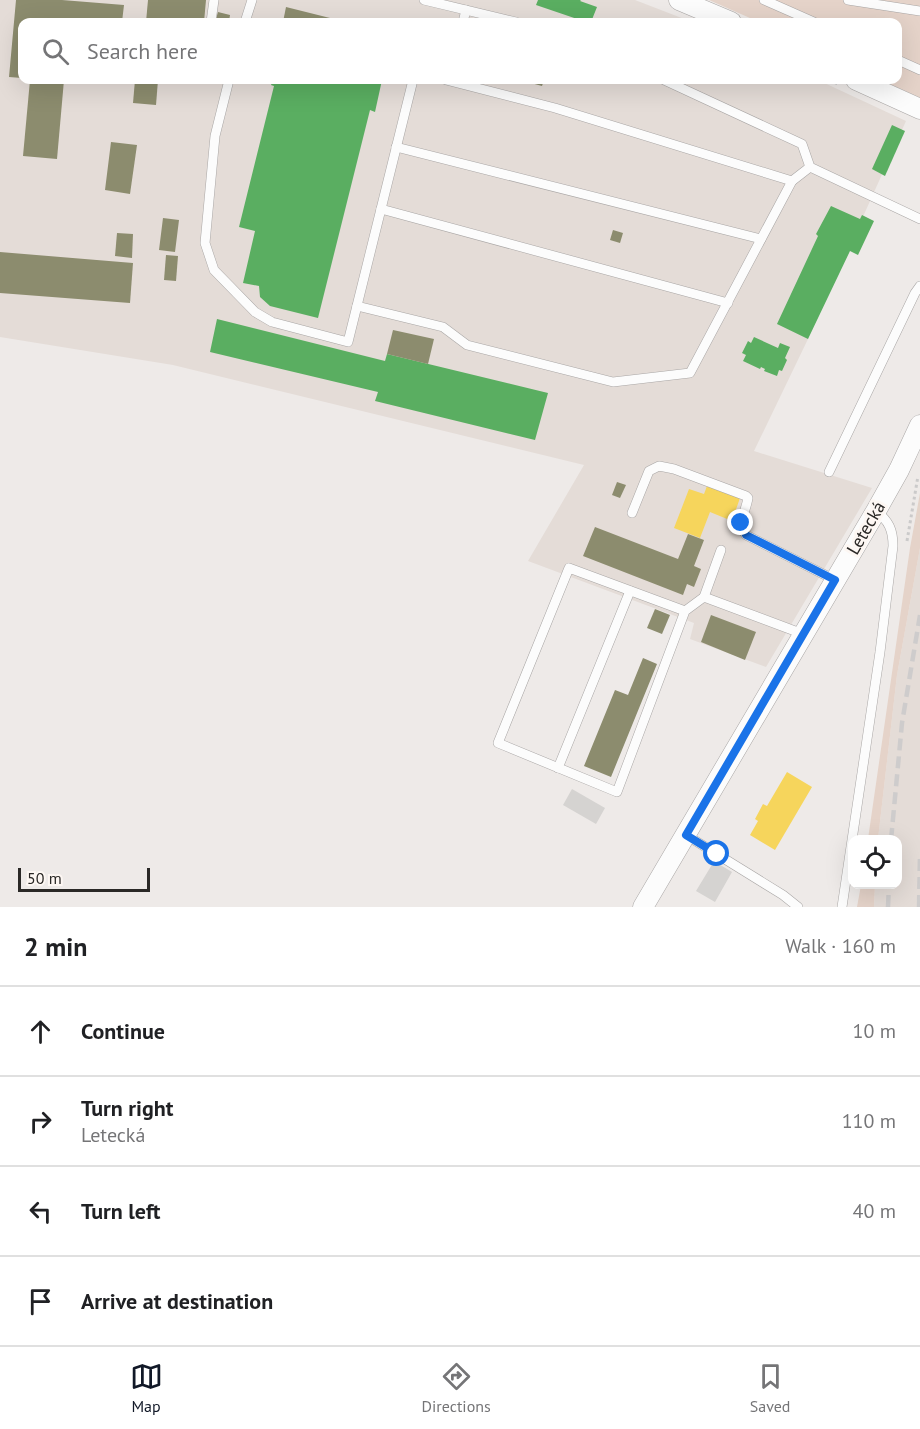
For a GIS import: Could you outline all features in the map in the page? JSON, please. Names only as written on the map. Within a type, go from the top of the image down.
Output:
[{"type":"street","points":[[679,0],[722,18]]},
{"type":"street","points":[[865,84],[920,109]]},
{"type":"street","name":"Letecká","points":[[643,907],[876,511],[899,470],[920,425]]},
{"type":"lane","points":[[212,18],[214,0]]},
{"type":"lane","points":[[246,18],[252,0]]},
{"type":"lane","points":[[424,0],[499,18]]},
{"type":"lane","points":[[765,0],[805,18]]},
{"type":"lane","points":[[848,0],[920,11]]},
{"type":"lane","points":[[464,18],[466,10]]},
{"type":"lane","points":[[902,62],[920,70]]},
{"type":"lane","points":[[228,84],[215,136],[205,243],[214,270],[255,312],[272,322],[348,342],[412,84]]},
{"type":"lane","points":[[464,84],[555,108],[792,181]]},
{"type":"lane","points":[[673,84],[802,144],[810,167],[920,219]]},
{"type":"lane","points":[[396,147],[761,239]]},
{"type":"lane","points":[[357,306],[443,327],[467,345],[613,382],[690,373],[792,181],[810,167]]},
{"type":"lane","points":[[381,208],[728,303]]},
{"type":"lane","points":[[829,472],[915,292],[920,286]]},
{"type":"lane","points":[[632,513],[649,471],[659,466],[674,469],[746,496],[748,503],[741,523],[746,535],[835,580]]},
{"type":"lane","points":[[842,907],[880,652],[893,546],[889,523],[876,511]]},
{"type":"lane","points":[[685,611],[569,568],[498,743],[617,792],[685,611],[704,597],[721,550]]},
{"type":"lane","points":[[558,768],[630,591]]},
{"type":"lane","points":[[704,597],[803,634]]},
{"type":"lane","points":[[686,835],[783,895],[798,907]]},
{"type":"shaded area","points":[[0,0],[635,0],[682,18],[18,18],[18,84],[827,84],[906,121],[808,339],[754,451],[872,488],[766,667],[690,639],[694,623],[528,561],[584,465],[173,365],[0,337]]},
{"type":"shaded area","points":[[709,0],[920,0],[920,98],[890,84],[902,84],[902,18],[750,18]]},
{"type":"shaded area","points":[[920,493],[920,548],[897,675],[878,835],[869,835]]},
{"type":"shaded area","points":[[920,548],[920,907],[874,907],[875,889],[902,889],[902,835],[878,835],[897,675]]},
{"type":"shaded area","points":[[860,889],[875,889],[874,907],[857,907]]},
{"type":"building: Homes","points":[[707,486],[740,498],[732,521],[710,512],[700,538],[674,528],[689,489],[704,494]]},
{"type":"building: Homes","points":[[787,772],[812,787],[775,850],[750,835],[758,821],[755,819],[763,804],[767,806]]},
{"type":"building: Public","points":[[538,0],[581,0],[597,7],[593,18],[574,18],[536,5]]},
{"type":"building: Public","points":[[381,84],[375,112],[370,110],[318,318],[270,306],[260,297],[259,286],[243,283],[255,231],[239,227],[274,86],[271,85]]},
{"type":"building: Public","points":[[892,125],[905,131],[885,176],[872,169]]},
{"type":"building: Public","points":[[831,206],[860,219],[862,215],[874,221],[858,255],[850,251],[808,339],[777,324],[818,236],[816,234]]},
{"type":"building: Public","points":[[217,319],[385,361],[387,354],[548,393],[535,440],[375,401],[378,392],[210,352]]},
{"type":"building: Public","points":[[754,337],[778,348],[780,343],[790,347],[785,358],[787,360],[777,376],[743,361],[746,355],[742,353],[748,341],[751,343]]},
{"type":"building: Industry","points":[[16,0],[62,0],[124,5],[122,18],[18,18],[18,78],[9,77]]},
{"type":"building: Industry","points":[[148,0],[206,0],[204,18],[146,18]]},
{"type":"building: Industry","points":[[286,7],[330,18],[284,18]]},
{"type":"building: Industry","points":[[218,12],[230,15],[230,18],[216,18]]},
{"type":"building: Industry","points":[[30,84],[64,84],[57,159],[23,156]]},
{"type":"building: Industry","points":[[135,84],[158,84],[156,105],[133,103]]},
{"type":"building: Industry","points":[[111,142],[137,145],[130,194],[105,190]]},
{"type":"building: Industry","points":[[163,218],[179,220],[175,252],[159,250]]},
{"type":"building: Industry","points":[[613,230],[623,233],[620,243],[610,240]]},
{"type":"building: Industry","points":[[117,233],[133,234],[132,258],[115,256]]},
{"type":"building: Industry","points":[[0,252],[133,263],[130,303],[0,293]]},
{"type":"building: Industry","points":[[166,255],[178,256],[176,281],[164,280]]},
{"type":"building: Industry","points":[[393,330],[434,339],[428,364],[387,354]]},
{"type":"building: Industry","points":[[617,482],[626,485],[620,498],[612,495]]},
{"type":"building: Industry","points":[[595,527],[678,559],[688,534],[704,540],[694,566],[701,569],[694,587],[687,584],[683,595],[583,556]]},
{"type":"building: Industry","points":[[655,609],[670,615],[662,634],[647,628]]},
{"type":"building: Industry","points":[[711,615],[756,632],[745,660],[701,642]]},
{"type":"building: Industry","points":[[643,658],[657,664],[611,777],[584,766],[615,690],[628,695]]},
{"type":"building: Other","points":[[572,789],[605,808],[596,824],[563,805]]},
{"type":"building: Other","points":[[716,858],[717,863],[732,872],[715,902],[696,891]]},
{"type":"railway","points":[[891,835],[902,723],[920,615]]},
{"type":"railway","points":[[919,907],[920,854]]},
{"type":"railway","points":[[888,907],[889,889]]},
{"type":"route","points":[[717,854],[686,835],[835,580],[746,535],[741,523]]}]
